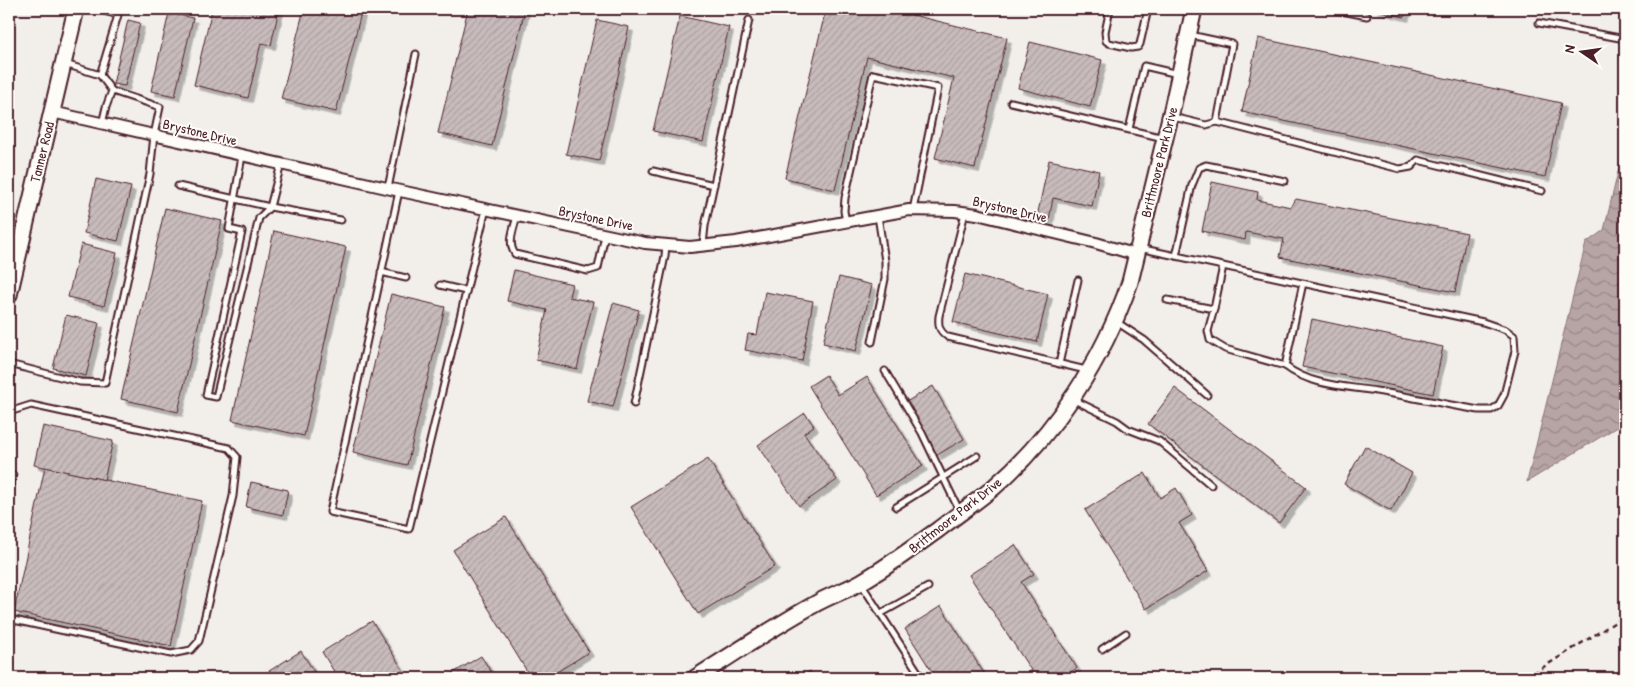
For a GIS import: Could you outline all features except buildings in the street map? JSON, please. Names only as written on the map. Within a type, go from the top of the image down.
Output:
[{"type":"street","name":"Tanner Road","points":[[9,295],[76,9]]},
{"type":"street","name":"Brittmoore Park Drive","points":[[694,678],[817,603],[861,582],[898,559],[993,488],[1037,442],[1071,399],[1089,371],[1115,320],[1130,282],[1194,9]]},
{"type":"street","name":"Brystone Drive","points":[[52,112],[393,190],[645,243],[690,247],[736,242],[913,210],[932,210],[965,213],[1138,252]]},
{"type":"lane","points":[[97,9],[118,15],[100,75]]},
{"type":"lane","points":[[1110,9],[1105,32],[1106,41],[1131,48],[1138,47],[1140,44],[1148,9]]},
{"type":"lane","points":[[1332,9],[1367,16]]},
{"type":"lane","points":[[703,245],[705,226],[749,20]]},
{"type":"lane","points":[[1539,23],[1625,39]]},
{"type":"lane","points":[[1188,35],[1232,44],[1217,122]]},
{"type":"lane","points":[[416,54],[381,272],[330,512],[409,529],[486,209]]},
{"type":"lane","points":[[9,364],[80,382],[105,383],[150,174],[154,136],[160,107],[112,91],[100,75],[63,63]]},
{"type":"lane","points":[[1130,130],[1144,66],[1180,75]]},
{"type":"lane","points":[[846,222],[844,211],[845,198],[873,74],[938,88],[913,210]]},
{"type":"lane","points":[[102,124],[112,91]]},
{"type":"lane","points":[[1011,102],[1165,138]]},
{"type":"lane","points":[[1170,116],[1206,125],[1217,122],[1400,169],[1411,167],[1418,160],[1542,191]]},
{"type":"lane","points":[[242,155],[230,229],[242,232],[206,395],[216,397],[259,218],[270,207],[281,164]]},
{"type":"lane","points":[[1176,256],[1192,185],[1199,168],[1206,165],[1285,181]]},
{"type":"lane","points":[[653,171],[714,185]]},
{"type":"lane","points":[[178,186],[270,207],[341,220]]},
{"type":"lane","points":[[965,213],[939,316],[938,326],[941,332],[948,337],[1089,371]]},
{"type":"lane","points":[[517,216],[511,246],[515,254],[588,271],[598,268],[605,234]]},
{"type":"lane","points":[[872,342],[885,279],[885,261],[878,216]]},
{"type":"lane","points":[[634,404],[666,244]]},
{"type":"lane","points":[[1138,252],[1176,256],[1223,266],[1302,284],[1483,322],[1506,330],[1514,336],[1515,351],[1512,370],[1504,395],[1498,406],[1491,410],[1479,410],[1308,379],[1294,373],[1285,366],[1224,348],[1210,340],[1208,332],[1223,266]]},
{"type":"lane","points":[[381,272],[406,278]]},
{"type":"lane","points":[[232,278],[244,281]]},
{"type":"lane","points":[[1059,364],[1078,280]]},
{"type":"lane","points":[[1285,366],[1302,284]]},
{"type":"lane","points":[[440,285],[466,291]]},
{"type":"lane","points":[[1167,300],[1214,309]]},
{"type":"lane","points":[[1115,320],[1144,340],[1207,395]]},
{"type":"lane","points":[[885,371],[922,433],[960,513]]},
{"type":"lane","points":[[1071,399],[1117,421],[1128,429],[1159,441],[1211,485]]},
{"type":"lane","points":[[9,412],[31,405],[229,448],[237,457],[234,496],[202,631],[199,641],[191,650],[171,654],[9,619]]},
{"type":"lane","points":[[896,507],[977,456]]},
{"type":"lane","points":[[9,491],[13,475]]},
{"type":"lane","points":[[861,582],[922,678]]},
{"type":"lane","points":[[880,614],[928,587]]},
{"type":"lane","points":[[1102,649],[1126,633]]},
{"type":"path","points":[[1526,678],[1625,616]]},
{"type":"water","points":[[1625,143],[1625,422],[1527,482],[1586,243],[1604,230]]}]
